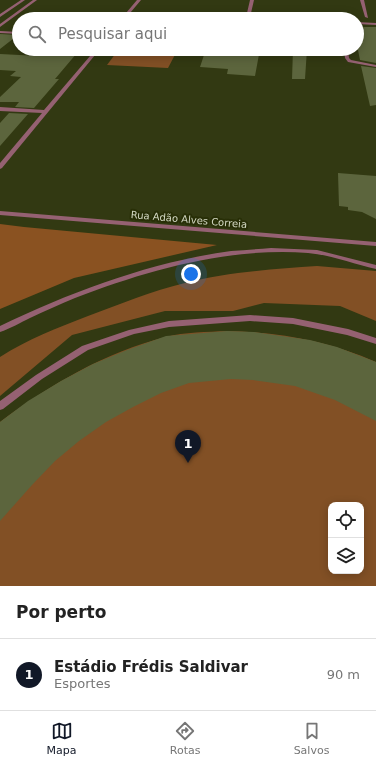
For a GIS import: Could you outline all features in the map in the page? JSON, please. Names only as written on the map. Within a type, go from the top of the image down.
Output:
[{"type":"street","points":[[0,16],[23,0]]},
{"type":"street","points":[[19,12],[35,0]]},
{"type":"street","points":[[129,12],[139,0]]},
{"type":"street","points":[[249,12],[252,0]]},
{"type":"street","points":[[362,0],[367,17]]},
{"type":"street","points":[[0,26],[12,17]]},
{"type":"street","points":[[364,23],[376,24]]},
{"type":"street","points":[[0,32],[12,33]]},
{"type":"street","points":[[0,167],[92,56]]},
{"type":"street","points":[[347,56],[350,61],[376,66]]},
{"type":"street","points":[[0,109],[46,112]]},
{"type":"street","name":"Rua Adão Alves Correia","points":[[0,213],[376,244]]},
{"type":"street","points":[[0,329],[33,313],[91,290],[157,269],[221,255],[253,250],[310,251],[376,267]]},
{"type":"street","points":[[0,406],[39,377],[85,348],[132,332],[169,324],[250,318],[293,321],[348,332],[376,341]]},
{"type":"shaded area","points":[[114,56],[174,56],[168,68],[107,65]]},
{"type":"shaded area","points":[[0,224],[217,245],[74,278],[0,309]]},
{"type":"shaded area","points":[[317,266],[376,271],[376,321],[340,306],[264,303],[233,311],[165,311],[72,335],[0,396],[0,357],[32,339],[88,316],[160,290],[201,279],[267,270]]},
{"type":"shaded area","points":[[227,331],[265,333],[321,343],[340,348],[376,362],[376,586],[0,586],[0,422],[38,395],[58,383],[121,351],[143,343],[173,335]]},
{"type":"building","points":[[364,27],[376,27],[376,63],[360,60],[359,56],[364,56]]},
{"type":"building","points":[[0,34],[12,35],[12,40],[0,49]]},
{"type":"building","points":[[0,54],[12,55],[12,56],[74,56],[55,79],[59,79],[34,108],[15,107],[19,102],[0,102],[0,97],[21,77],[10,76],[16,71],[0,70]]},
{"type":"building","points":[[204,56],[259,56],[255,76],[227,74],[228,69],[200,67]]},
{"type":"building","points":[[293,56],[307,56],[305,79],[292,79]]},
{"type":"building","points":[[361,66],[376,68],[376,105],[370,106]]},
{"type":"building","points":[[9,113],[28,114],[0,146],[0,123]]},
{"type":"building","points":[[338,173],[376,176],[376,219],[362,212],[348,210],[348,207],[339,206]]},
{"type":"building","points":[[227,331],[254,332],[310,340],[337,347],[376,362],[376,421],[335,400],[295,386],[253,380],[231,379],[189,383],[161,393],[133,407],[106,422],[79,441],[55,461],[0,521],[0,422],[28,401],[61,381],[93,364],[127,350],[166,336]]},
{"type":"place","name":"Estádio Frédis Saldivar","points":[[188,463]]}]
